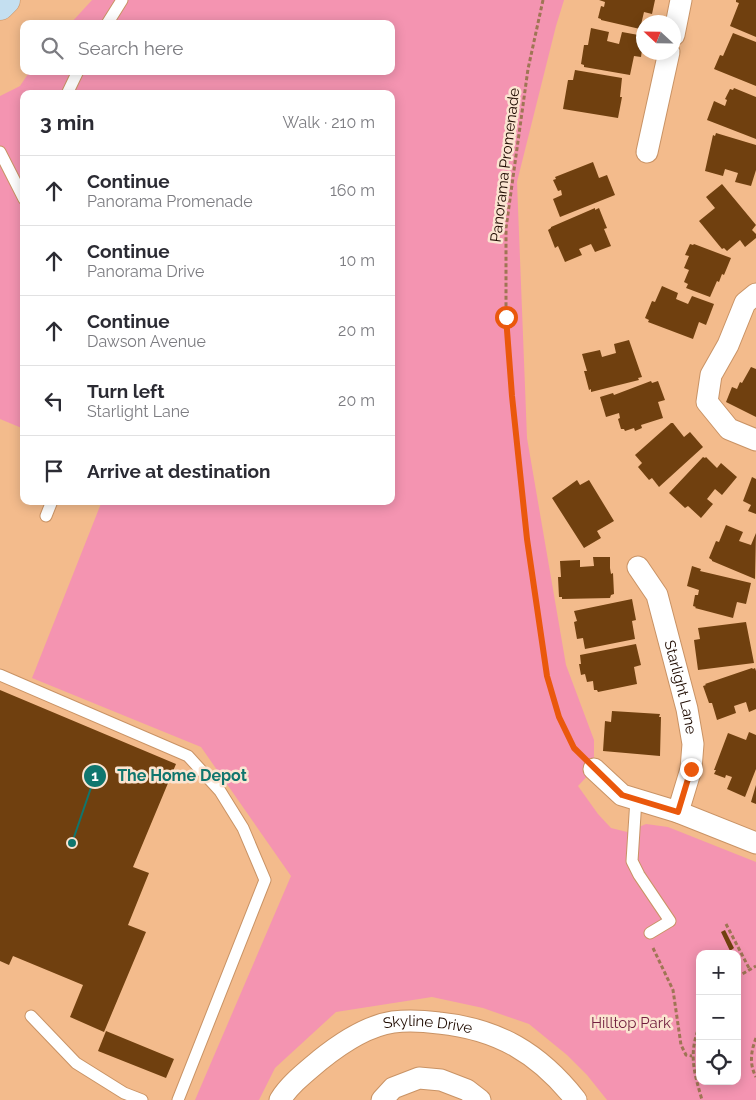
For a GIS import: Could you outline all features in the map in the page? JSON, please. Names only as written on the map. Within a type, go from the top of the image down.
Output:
[{"type":"street","points":[[0,6],[6,0]]},
{"type":"street","points":[[678,15],[681,0]]},
{"type":"street","points":[[647,152],[667,60]]},
{"type":"street","points":[[756,294],[745,303],[728,345],[710,376],[708,402],[729,429],[756,440]]},
{"type":"street","name":"Starlight Lane","points":[[638,567],[657,595],[687,709],[692,736],[691,769],[678,812]]},
{"type":"street","points":[[594,769],[629,797],[678,812],[756,843]]},
{"type":"street","name":"Skyline Drive","points":[[280,1100],[305,1072],[337,1046],[363,1032],[393,1022],[424,1021],[458,1025],[484,1031],[515,1044],[544,1065],[576,1100]]},
{"type":"street","points":[[382,1100],[393,1088],[419,1078],[441,1080],[468,1090],[480,1100]]},
{"type":"lane","points":[[110,20],[122,0]]},
{"type":"lane","points":[[69,90],[76,75]]},
{"type":"lane","points":[[0,152],[20,186]]},
{"type":"lane","points":[[46,516],[50,505]]},
{"type":"lane","points":[[0,675],[188,756],[220,791],[243,828],[264,880],[178,1100]]},
{"type":"lane","points":[[629,797],[632,861],[639,875],[670,921],[650,933]]},
{"type":"lane","points":[[32,1016],[76,1063],[122,1096],[142,1100]]},
{"type":"path","name":"Panorama Promenade","points":[[543,0],[528,69],[506,228],[506,317],[527,539],[547,676],[559,717],[574,748],[594,769]]},
{"type":"path","points":[[726,924],[750,970]]},
{"type":"path","points":[[650,933],[650,942],[673,990],[681,1045],[686,1055],[692,1056]]},
{"type":"path","points":[[741,975],[756,966]]},
{"type":"path","points":[[756,1038],[752,1048],[751,1060],[756,1077]]},
{"type":"path","points":[[696,1040],[692,1056],[702,1100]]},
{"type":"green space","name":"Hilltop Park","points":[[92,0],[564,0],[517,182],[527,438],[566,665],[594,740],[594,769],[578,786],[598,814],[611,828],[627,832],[646,824],[668,827],[756,862],[756,1100],[607,1100],[587,1075],[567,1055],[529,1024],[483,1008],[432,997],[336,1012],[275,1068],[259,1100],[195,1100],[291,876],[201,747],[32,678],[100,505],[395,505],[395,90],[20,90],[20,427],[0,419],[0,96],[20,86],[27,75],[395,75],[395,20],[74,20]]},
{"type":"building","points":[[599,0],[655,0],[652,14],[644,12],[643,15],[636,15],[636,28],[598,18],[601,6],[604,7],[605,2]]},
{"type":"building","points":[[736,0],[756,0],[756,37],[730,26],[739,3]]},
{"type":"building","points":[[591,28],[609,32],[607,41],[619,44],[622,32],[636,35],[636,56],[634,56],[630,75],[584,67],[581,64],[584,45],[588,45]]},
{"type":"building","points":[[733,33],[756,42],[756,86],[714,69],[720,55],[723,56]]},
{"type":"building","points":[[575,70],[622,78],[620,97],[622,97],[618,118],[563,109],[568,80],[573,80]]},
{"type":"building","points":[[734,88],[756,97],[756,139],[707,120],[714,101],[725,106],[727,100],[725,99],[730,89],[733,90]]},
{"type":"building","points":[[716,133],[756,145],[756,170],[751,186],[735,182],[738,173],[725,169],[723,176],[705,171],[713,135],[715,136]]},
{"type":"building","points":[[593,162],[599,178],[607,175],[615,195],[560,217],[553,199],[562,195],[561,190],[558,191],[553,180],[556,179],[555,177]]},
{"type":"building","points":[[722,184],[756,225],[752,230],[756,234],[756,238],[745,247],[740,240],[727,251],[724,248],[722,249],[699,221],[715,208],[706,197]]},
{"type":"building","points":[[595,208],[595,210],[599,208],[607,228],[604,229],[611,246],[595,252],[591,244],[579,249],[582,255],[565,262],[558,246],[555,248],[548,230]]},
{"type":"building","points":[[690,244],[731,258],[724,275],[722,274],[719,282],[717,281],[710,297],[686,288],[688,284],[684,282],[689,270],[684,268],[689,256],[685,255]]},
{"type":"building","points":[[662,286],[678,293],[676,299],[688,304],[692,296],[714,304],[706,325],[699,322],[693,339],[648,322],[649,320],[645,318],[652,301],[655,302]]},
{"type":"building","points":[[629,340],[642,377],[638,378],[639,380],[591,392],[584,371],[587,371],[582,354],[600,350],[602,357],[616,353],[614,344]]},
{"type":"building","points":[[751,367],[756,369],[756,417],[726,402],[732,387],[737,389]]},
{"type":"building","points":[[651,381],[652,383],[658,381],[665,400],[658,402],[663,418],[641,425],[642,428],[635,431],[634,428],[625,431],[621,429],[618,419],[620,418],[619,413],[606,417],[600,397],[613,393],[614,395]]},
{"type":"building","points":[[671,423],[684,437],[690,432],[703,447],[659,487],[652,478],[649,480],[638,467],[642,463],[635,455]]},
{"type":"building","points":[[703,457],[706,457],[717,468],[721,463],[737,477],[722,495],[715,489],[707,499],[713,504],[701,518],[688,506],[685,508],[669,493]]},
{"type":"building","points":[[752,477],[756,479],[756,514],[748,511],[751,505],[743,501]]},
{"type":"building","points":[[577,480],[580,485],[589,480],[614,521],[597,531],[601,538],[584,548],[552,498]]},
{"type":"building","points":[[726,525],[743,532],[739,541],[751,545],[756,533],[755,579],[709,558],[716,541],[719,542]]},
{"type":"building","points":[[593,557],[610,557],[614,594],[610,598],[562,599],[562,597],[559,597],[558,577],[561,577],[560,561],[580,560],[580,567],[594,566]]},
{"type":"building","points":[[692,566],[701,569],[700,571],[751,583],[746,604],[737,602],[733,618],[693,606],[695,595],[698,595],[699,590],[687,586]]},
{"type":"building","points":[[632,599],[636,620],[632,621],[635,639],[585,649],[583,638],[577,639],[574,622],[577,621],[574,611]]},
{"type":"building","points":[[746,622],[754,663],[698,670],[694,640],[700,639],[698,628]]},
{"type":"building","points":[[636,644],[641,665],[634,667],[637,684],[598,692],[594,690],[593,681],[587,682],[585,674],[581,675],[580,655]]},
{"type":"building","points":[[755,668],[756,671],[756,709],[749,712],[746,702],[734,706],[736,713],[717,720],[712,703],[709,703],[703,686]]},
{"type":"building","points":[[0,690],[176,764],[133,867],[149,873],[128,925],[146,932],[104,1032],[70,1017],[83,985],[13,956],[9,965],[0,961]]},
{"type":"building","points":[[612,711],[660,714],[660,756],[603,751],[605,721],[611,722]]},
{"type":"building","points":[[749,732],[756,735],[756,769],[745,797],[727,789],[732,777],[726,775],[725,778],[714,774],[716,770],[714,770],[728,733],[746,740]]},
{"type":"building","points":[[756,785],[756,804],[751,802]]},
{"type":"building","points":[[725,930],[734,948],[731,950],[730,950],[721,932]]},
{"type":"building","points":[[106,1031],[174,1059],[166,1078],[98,1051]]},
{"type":"place","name":"The Home Depot","points":[[72,843]]},
{"type":"route","points":[[506,317],[527,539],[547,676],[559,717],[574,748],[622,795],[678,812],[691,769]]}]
